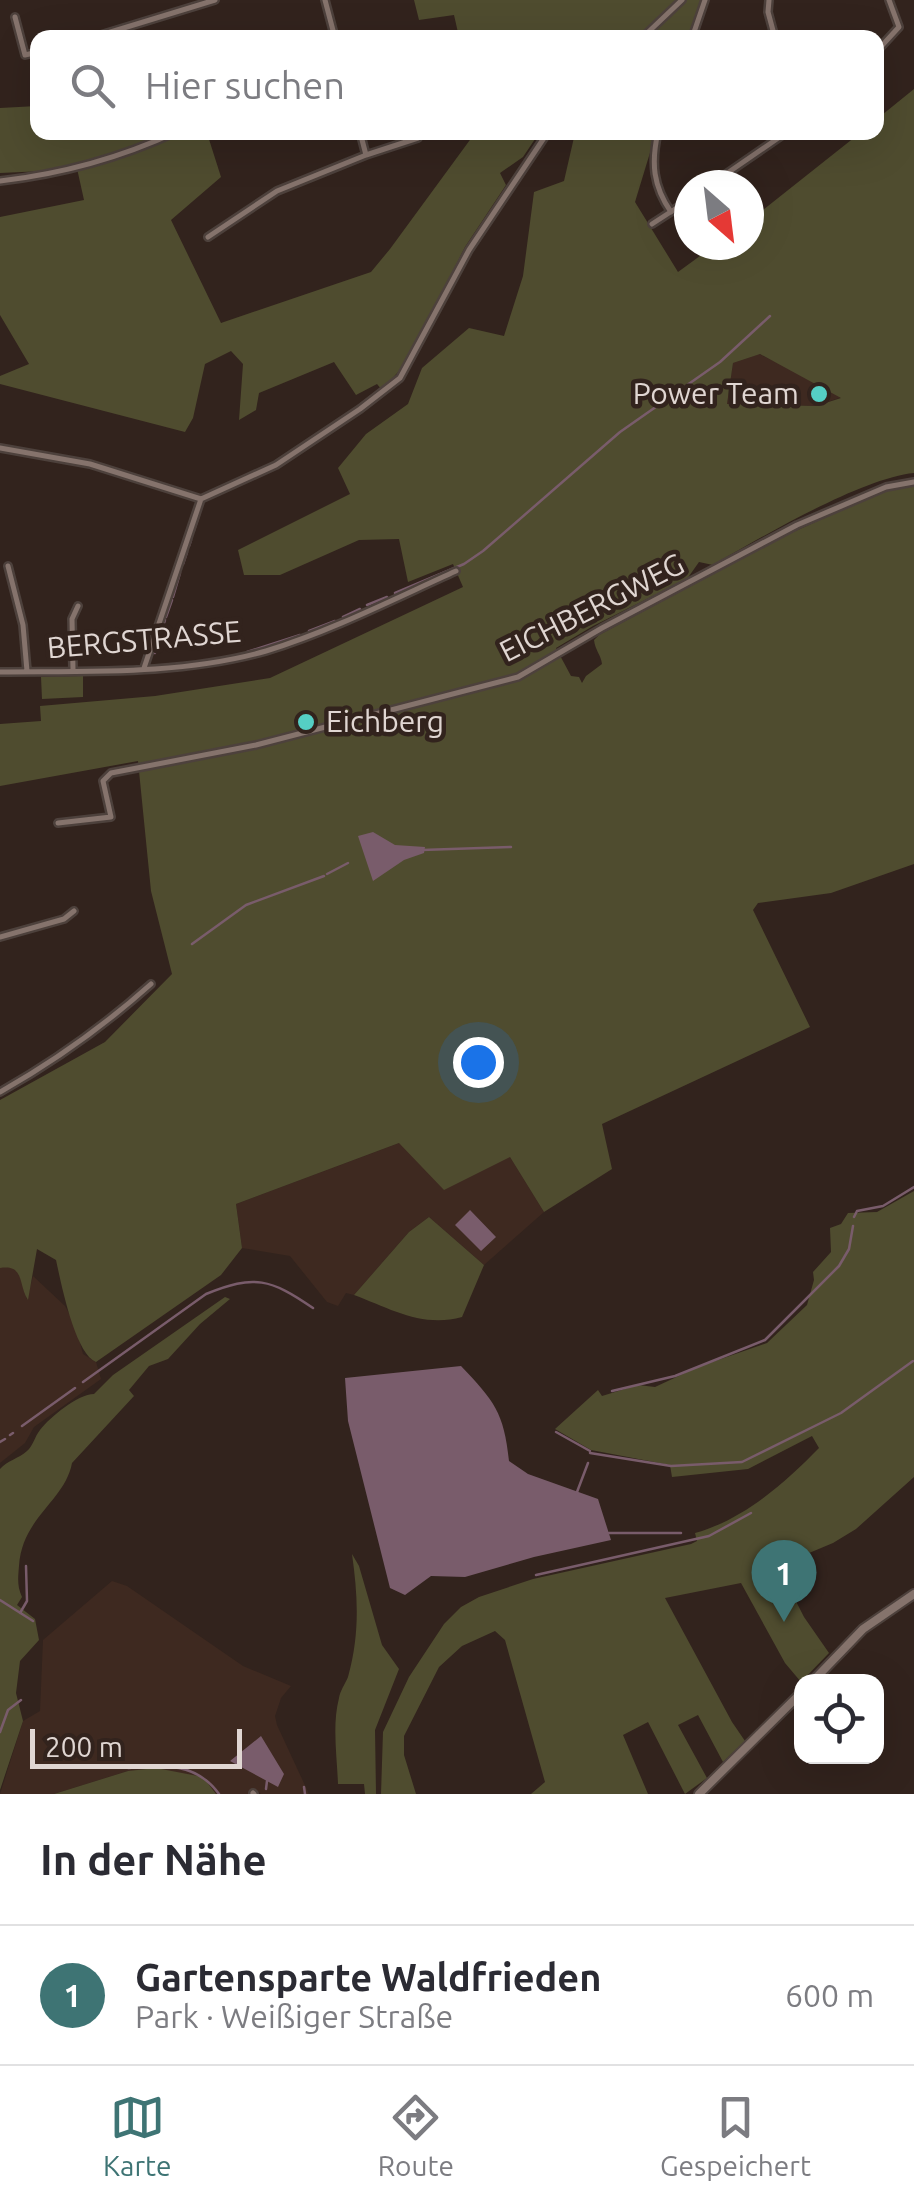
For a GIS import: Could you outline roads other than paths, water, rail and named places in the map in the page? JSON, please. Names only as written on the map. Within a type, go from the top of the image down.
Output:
[{"type":"street","points":[[116,30],[215,0]]},
{"type":"street","points":[[325,0],[333,30]]},
{"type":"street","points":[[650,30],[682,0]]},
{"type":"street","points":[[695,30],[705,0]]},
{"type":"street","points":[[769,0],[773,30]]},
{"type":"street","points":[[884,43],[899,27],[889,0]]},
{"type":"street","points":[[15,17],[25,55],[30,54]]},
{"type":"street","points":[[0,181],[66,170],[138,150],[159,140]]},
{"type":"street","points":[[362,140],[366,155]]},
{"type":"street","points":[[208,236],[277,191],[412,140]]},
{"type":"street","points":[[0,448],[90,464],[201,499],[276,465],[400,378],[469,250],[543,140]]},
{"type":"street","points":[[656,140],[654,178],[671,212]]},
{"type":"street","points":[[732,170],[776,140]]},
{"type":"street","points":[[652,224],[674,210]]},
{"type":"street","name":"EICHBERGWEG","points":[[58,823],[107,819],[112,813],[103,781],[106,776],[129,768],[256,745],[518,677],[796,526],[886,487],[914,482]]},
{"type":"street","points":[[144,668],[201,499]]},
{"type":"street","points":[[8,566],[23,624],[27,671]]},
{"type":"street","name":"BERGSTRASSE","points":[[0,672],[144,668],[263,652],[456,572]]},
{"type":"street","points":[[73,670],[72,619],[78,606]]},
{"type":"street","points":[[0,937],[64,919],[74,911]]},
{"type":"street","points":[[0,1092],[37,1072],[105,1025],[150,984]]},
{"type":"street","points":[[820,1674],[863,1629],[914,1594]]},
{"type":"street","points":[[699,1794],[794,1700]]},
{"type":"waterway","points":[[395,593],[464,564],[483,551],[620,432],[720,362],[770,316]]},
{"type":"waterway","points":[[194,530],[199,515]]},
{"type":"waterway","points":[[189,546],[191,540]]},
{"type":"waterway","points":[[183,564],[187,552]]},
{"type":"waterway","points":[[173,597],[180,573]]},
{"type":"waterway","points":[[367,605],[387,597]]},
{"type":"waterway","points":[[166,617],[172,600]]},
{"type":"waterway","points":[[343,617],[360,609]]},
{"type":"waterway","points":[[159,640],[165,620]]},
{"type":"waterway","points":[[309,631],[335,621]]},
{"type":"waterway","points":[[247,652],[300,635]]},
{"type":"waterway","points":[[155,653],[158,642]]},
{"type":"waterway","points":[[422,850],[511,847]]},
{"type":"waterway","points":[[327,874],[348,863]]},
{"type":"waterway","points":[[192,944],[246,905],[324,876]]},
{"type":"waterway","points":[[854,1217],[857,1211],[883,1206],[914,1187]]},
{"type":"waterway","points":[[612,1391],[675,1376],[765,1340],[839,1266],[849,1249],[853,1226]]},
{"type":"waterway","points":[[83,1382],[206,1294],[223,1288],[262,1283],[313,1308]]},
{"type":"waterway","points":[[590,1453],[671,1466],[742,1462],[841,1413],[913,1361]]},
{"type":"waterway","points":[[22,1426],[75,1388]]},
{"type":"waterway","points":[[556,1432],[590,1451]]},
{"type":"waterway","points":[[0,1442],[5,1439]]},
{"type":"waterway","points":[[577,1492],[588,1463]]},
{"type":"waterway","points":[[536,1575],[709,1536],[751,1513]]},
{"type":"waterway","points":[[609,1533],[681,1533]]},
{"type":"waterway","points":[[20,1613],[27,1601],[26,1566]]},
{"type":"waterway","points":[[0,1600],[33,1621]]},
{"type":"waterway","points":[[0,1732],[8,1710],[21,1700]]},
{"type":"waterway","points":[[128,1768],[167,1766],[190,1771],[219,1794]]},
{"type":"waterway","points":[[266,1789],[267,1781]]},
{"type":"waterway","points":[[304,1787],[305,1794]]},
{"type":"place","name":"Power Team","points":[[819,394]]},
{"type":"place","name":"Eichberg","points":[[306,722]]},
{"type":"place","name":"Gartensparte Waldfrieden","points":[[784,1622]]}]
